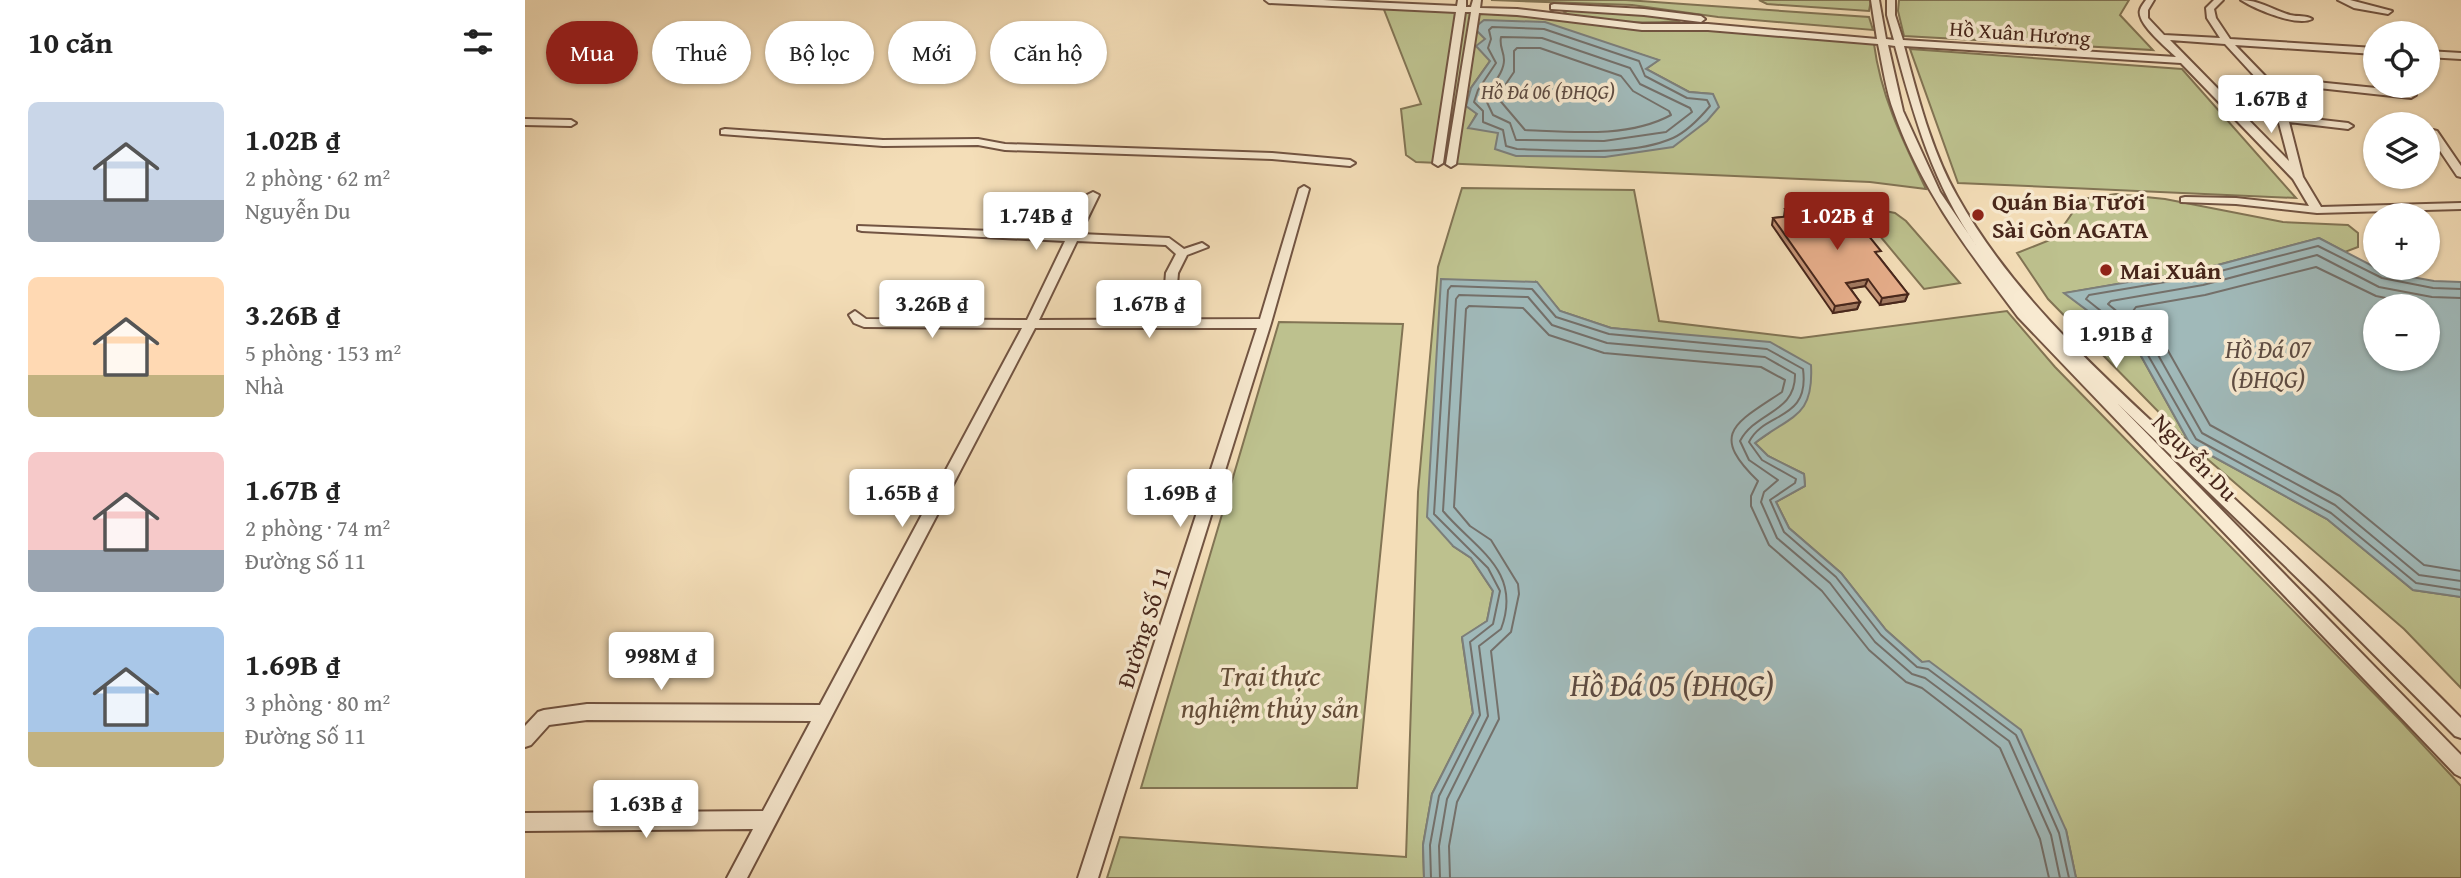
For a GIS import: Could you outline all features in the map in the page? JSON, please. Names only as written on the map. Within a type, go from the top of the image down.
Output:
[{"type":"street","name":"Hồ Xuân Hương","points":[[1269,0],[1462,4]]},
{"type":"street","name":"Hồ Xuân Hương","points":[[1378,0],[1552,11],[1644,12],[1686,22],[1881,39],[2180,58]]},
{"type":"street","name":"Nguyễn Du","points":[[1875,0],[1898,111],[1964,237],[2022,314],[2461,768]]},
{"type":"street","name":"Nguyễn Du","points":[[1891,0],[1891,15],[1915,107],[1942,192],[1976,237],[2067,347],[2391,657],[2461,730]]},
{"type":"street","points":[[2150,0],[2144,10],[2144,19],[2159,37],[2298,177]]},
{"type":"street","points":[[2219,0],[2209,13],[2227,41],[2266,80],[2278,100],[2298,177],[2317,210]]},
{"type":"street","points":[[2245,0],[2291,18],[2308,19]]},
{"type":"street","points":[[2342,0],[2357,6],[2388,10]]},
{"type":"street","points":[[1439,163],[1462,4]]},
{"type":"street","points":[[1451,164],[1476,5]]},
{"type":"street","name":"Hồ Xuân Hương","points":[[1552,11],[1642,27],[1686,22]]},
{"type":"street","points":[[1876,15],[1891,15]]},
{"type":"street","points":[[2159,37],[2363,50]]},
{"type":"street","points":[[2440,55],[2461,56]]},
{"type":"street","points":[[2266,80],[2363,90]]},
{"type":"street","points":[[2282,118],[2348,127]]},
{"type":"street","points":[[525,122],[572,123]]},
{"type":"street","points":[[725,132],[883,143],[978,142],[1005,148],[1272,156],[1350,163]]},
{"type":"street","points":[[2440,143],[2461,174]]},
{"type":"street","name":"Đường Số 11","points":[[1088,878],[1265,323],[1304,189]]},
{"type":"street","points":[[737,878],[1031,324],[1093,195]]},
{"type":"street","points":[[2185,200],[2236,201],[2317,210],[2461,206]]},
{"type":"street","points":[[862,228],[1169,242],[1182,253]]},
{"type":"street","points":[[1171,285],[1172,273],[1182,253],[1202,247]]},
{"type":"street","points":[[855,314],[858,320],[864,323],[1265,323]]},
{"type":"street","points":[[525,739],[544,718],[587,712],[826,713]]},
{"type":"street","points":[[525,822],[768,820]]},
{"type":"green space","points":[[1491,0],[1626,0],[1869,17],[1873,30],[1718,17],[1632,5]]},
{"type":"green space","points":[[1759,0],[1871,0],[1869,11],[1767,4]]},
{"type":"green space","points":[[1899,0],[2129,0],[2120,15],[2153,50],[1904,36],[1898,11]]},
{"type":"green space","points":[[1383,7],[1555,18],[1627,28],[1697,27],[1867,41],[1874,44],[1887,101],[1926,189],[1870,182],[1416,162],[1406,155],[1401,109],[1421,104]],"holes":[[[1485,39],[1602,42],[1658,60],[1646,69],[1689,92],[1713,94],[1469,128],[1477,113],[1471,88],[1490,61]]]},
{"type":"green space","points":[[1567,10],[1676,17],[1679,21],[1602,21],[1573,16],[1564,12]]},
{"type":"green space","points":[[1910,49],[2182,69],[2296,198],[1958,183]]},
{"type":"green space","points":[[1462,188],[1634,190],[1659,321],[1801,338],[2007,311],[2055,367],[2461,786],[2461,878],[2076,878],[2066,830],[1922,662],[1886,630],[1841,573],[1789,528],[1776,502],[1805,486],[1804,474],[1768,456],[1755,443],[1769,433],[1640,331],[1611,328],[1560,311],[1536,282],[1453,546],[1471,558],[1493,591],[1487,621],[1462,638],[1473,713],[1432,794],[1423,845],[1424,878],[1107,878],[1120,837],[1406,857],[1418,492],[1438,267]]},
{"type":"green space","points":[[2116,194],[2165,199],[2283,222],[2348,225],[2358,233],[2358,247],[2345,252],[2319,238],[2199,270],[2065,293],[2136,347],[2190,444],[2048,299],[2017,253],[2055,238],[2082,199]]},
{"type":"green space","points":[[1875,209],[1895,213],[1906,221],[1960,283],[1924,289],[1865,218],[1863,212]]},
{"type":"green space","name":"Trại thực nghiệm thủy sản","points":[[1279,322],[1403,324],[1357,788],[1141,788]]},
{"type":"green space","points":[[2190,444],[2327,519],[2413,590],[2461,597],[2461,688],[2404,629]]},
{"type":"water","name":"Hồ Đá 06 (ĐHQG)","points":[[1484,20],[1545,22],[1659,60],[1646,69],[1689,92],[1713,94],[1719,107],[1707,121],[1673,147],[1605,157],[1516,156],[1495,149],[1498,133],[1468,128],[1477,114],[1466,106],[1471,88],[1490,61],[1476,46],[1485,39],[1474,28]]},
{"type":"water","name":"Hồ Đá 07 (ĐHQG)","points":[[2319,238],[2363,261],[2363,280],[2461,282],[2461,597],[2413,590],[2327,519],[2190,444],[2136,347],[2064,293],[2199,270]]},
{"type":"water","name":"Hồ Đá 05 (ĐHQG)","points":[[1441,279],[1537,282],[1560,311],[1611,328],[1770,342],[1811,365],[1809,396],[1804,406],[1789,420],[1755,443],[1768,456],[1804,474],[1805,486],[1776,502],[1789,528],[1841,573],[1886,630],[1922,662],[1929,661],[2021,730],[2066,830],[2076,878],[1424,878],[1423,845],[1432,794],[1473,713],[1462,637],[1487,621],[1493,591],[1471,558],[1453,546],[1427,517]]},
{"type":"building","points":[[1821,204],[1826,211],[1842,208],[1848,215],[1851,214],[1881,251],[1875,252],[1908,294],[1882,298],[1868,279],[1846,283],[1860,302],[1835,306],[1773,218],[1790,216],[1785,209]]},
{"type":"place","name":"Quán Bia Tươi Sài Gòn AGATA","points":[[1978,215]]},
{"type":"place","name":"Mai Xuân","points":[[2106,270]]}]
